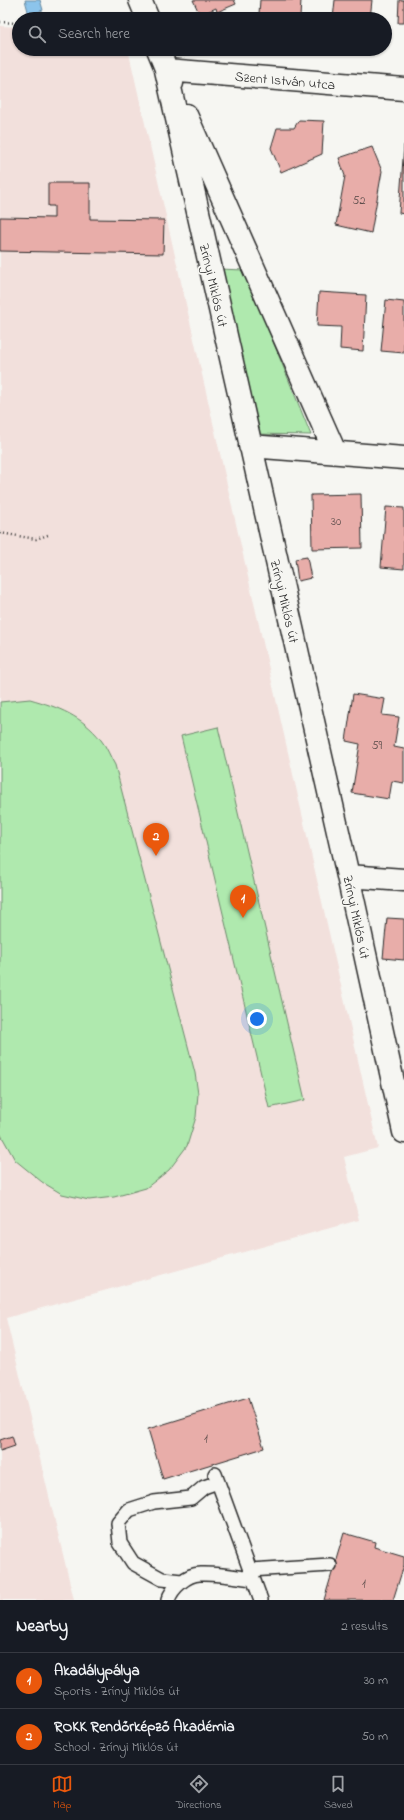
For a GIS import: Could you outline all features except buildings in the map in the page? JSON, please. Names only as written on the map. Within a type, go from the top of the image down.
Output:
[{"type":"street","points":[[140,0],[145,12]]},
{"type":"street","name":"Zrínyi Miklós út","points":[[161,56],[335,452]]},
{"type":"street","name":"Zrínyi Miklós út","points":[[166,70],[348,876],[404,1132]]},
{"type":"street","name":"Szent István utca","points":[[166,70],[404,90]]},
{"type":"street","points":[[250,446],[404,458]]},
{"type":"street","points":[[348,876],[404,880]]},
{"type":"lane","points":[[182,1581],[162,1579],[133,1563],[120,1543],[118,1523],[129,1510],[154,1502],[191,1498],[216,1478],[261,1600]]},
{"type":"lane","points":[[168,1600],[170,1593],[182,1581],[199,1574],[252,1575],[330,1565]]},
{"type":"path","points":[[0,22],[12,22]]},
{"type":"path","points":[[0,534],[36,539],[48,535]]},
{"type":"shaded area","points":[[0,26],[12,27],[12,56],[130,56],[378,1148],[344,1157],[359,1220],[6,1318],[74,1600],[0,1600]]},
{"type":"green space","points":[[219,269],[244,270],[311,435],[254,434]]},
{"type":"green space","points":[[30,699],[60,709],[86,725],[103,743],[115,765],[195,1073],[198,1094],[196,1117],[187,1146],[169,1170],[146,1188],[114,1197],[89,1200],[62,1194],[42,1182],[15,1160],[0,1133],[0,702]]},
{"type":"green space","points":[[218,727],[305,1100],[269,1108],[181,736]]},
{"type":"water","points":[[25,0],[40,0],[43,10],[37,12],[28,12]]},
{"type":"place","name":"ROKK Rendőrképző Akadémia","points":[[156,856]]},
{"type":"place","name":"Akadálypálya","points":[[243,918]]}]
